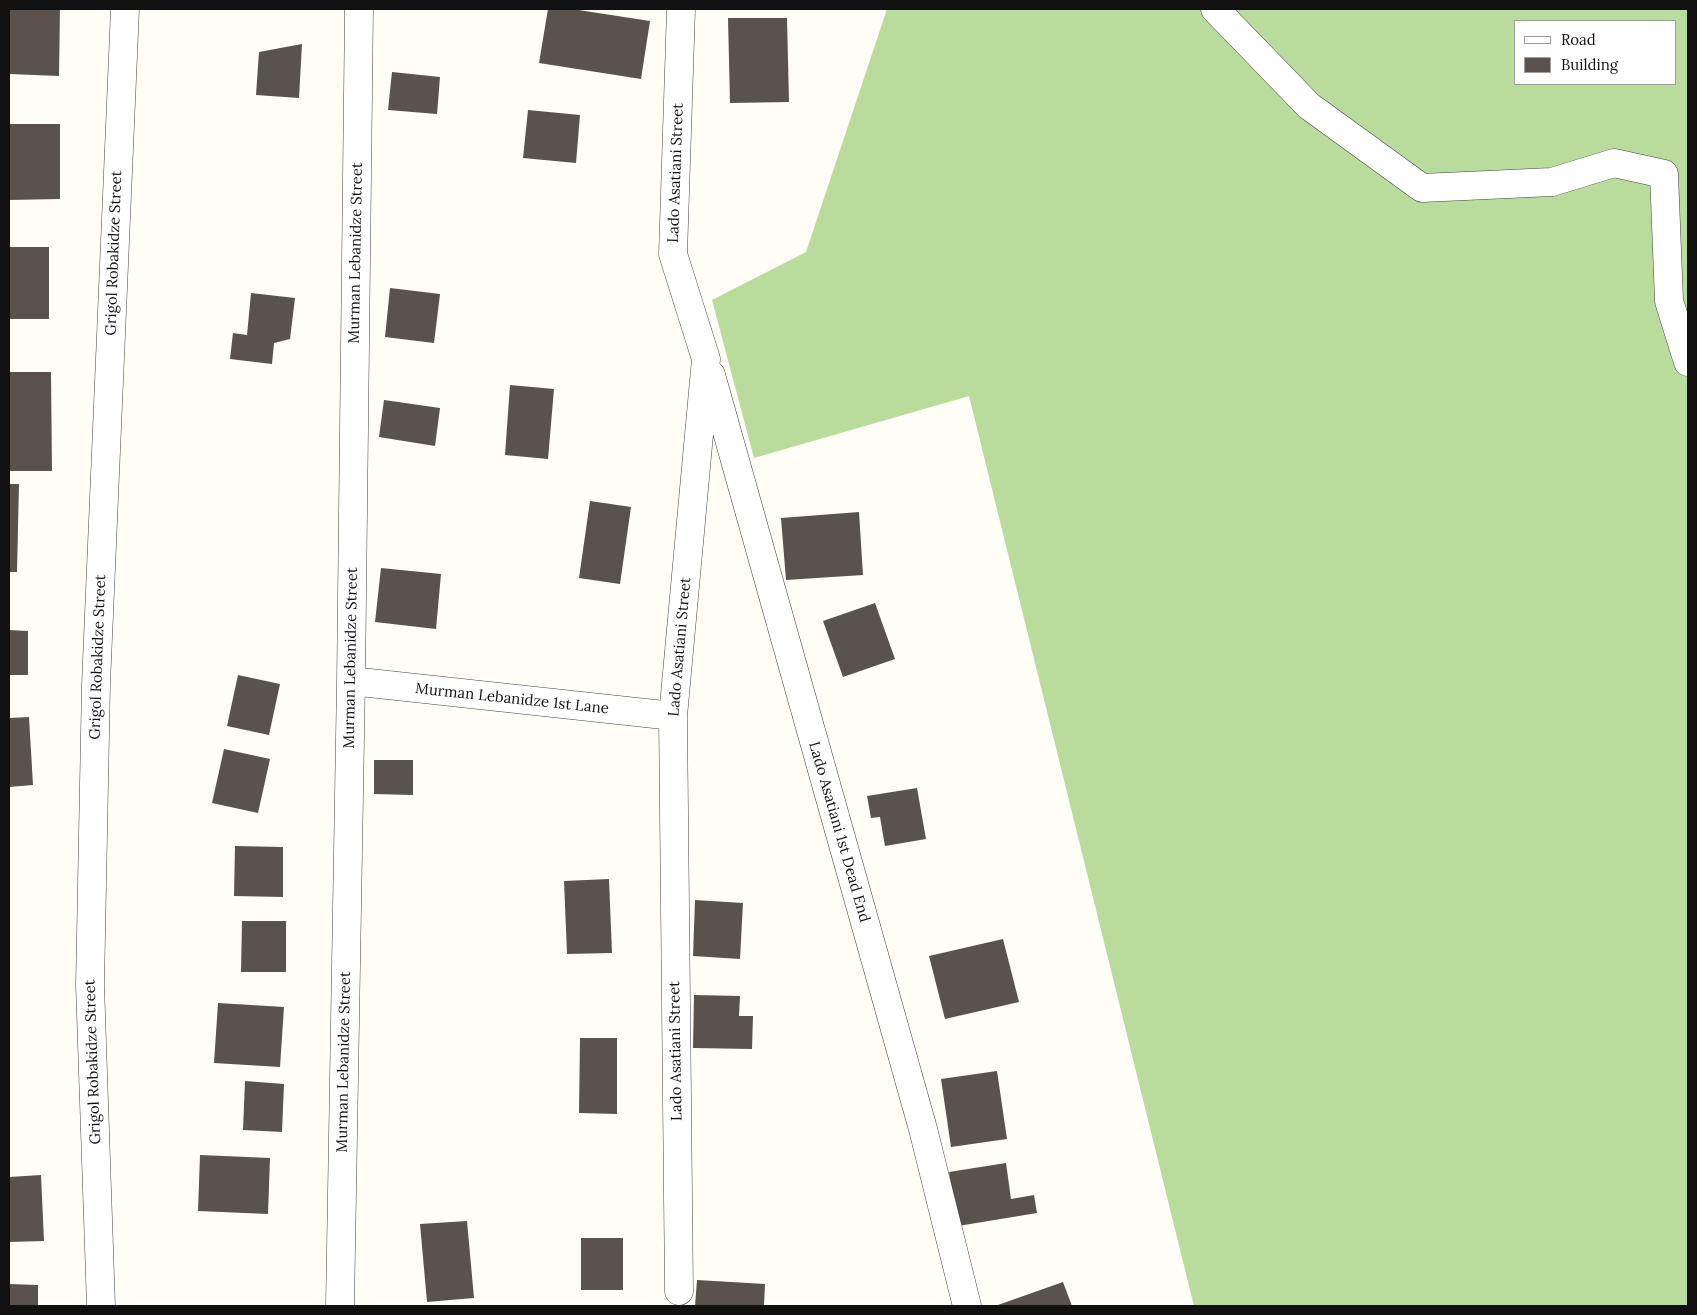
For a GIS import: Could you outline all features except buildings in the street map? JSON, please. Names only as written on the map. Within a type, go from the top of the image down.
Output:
[{"type":"street","name":"Grigol Robakidze Street","points":[[101,1306],[90,975],[96,684],[125,9]]},
{"type":"street","name":"Murman Lebanidze Street","points":[[340,1306],[351,681],[358,9]]},
{"type":"street","name":"Lado Asatiani Street","points":[[679,1291],[673,716],[706,359],[673,254],[681,9]]},
{"type":"street","points":[[1215,9],[1309,106],[1422,188],[1552,182],[1614,163],[1664,174],[1669,301],[1688,362]]},
{"type":"street","name":"Lado Asatiani 1st Dead End","points":[[706,359],[923,1129],[967,1306]]},
{"type":"street","name":"Murman Lebanidze 1st Lane","points":[[351,681],[673,716]]},
{"type":"green space","points":[[887,9],[1688,9],[1688,1306],[1194,1306],[969,396],[754,458],[712,300],[806,252]]}]
